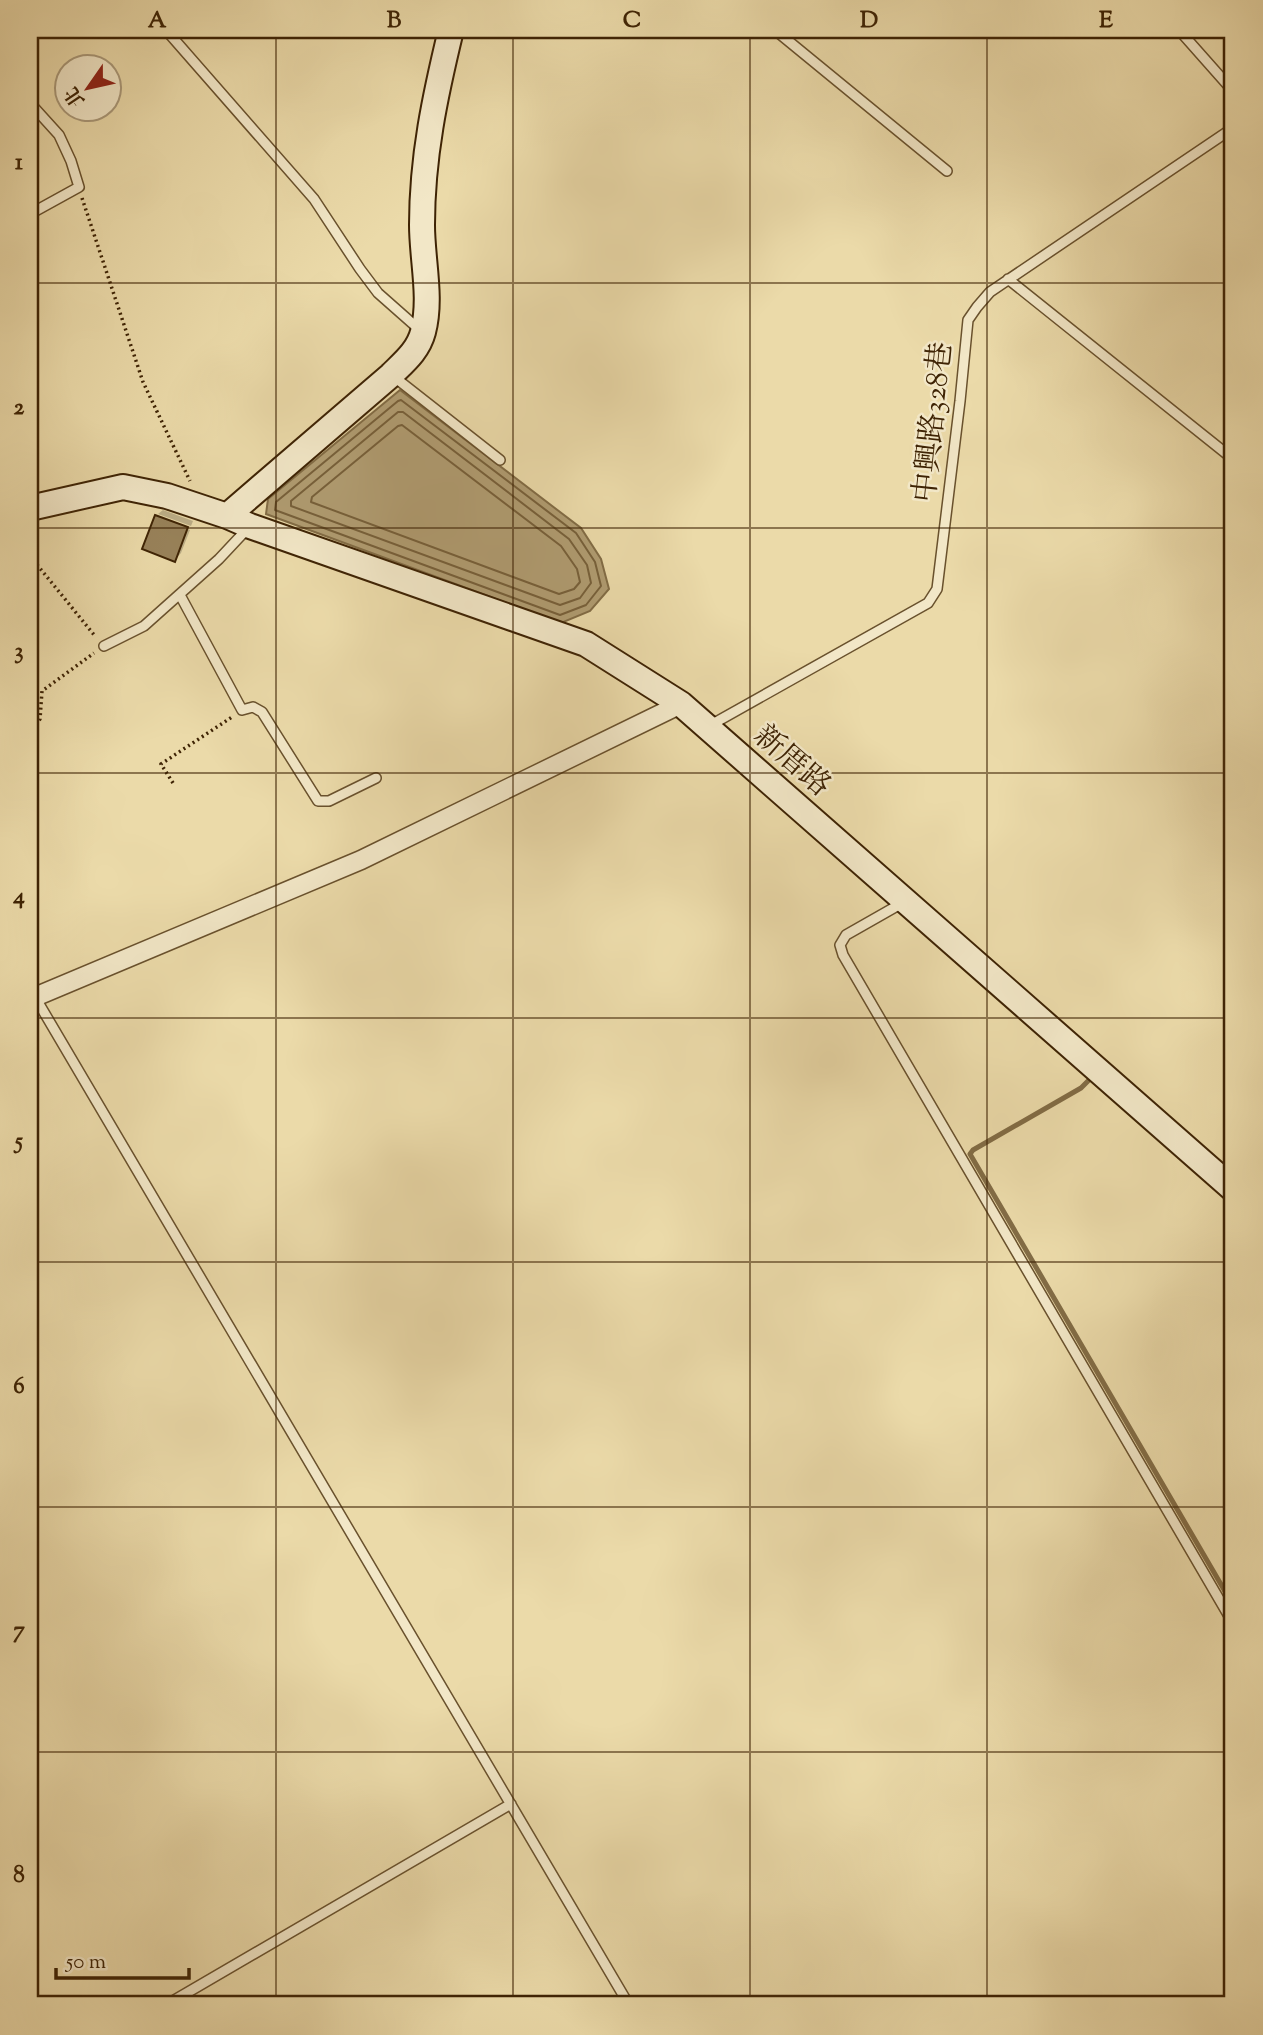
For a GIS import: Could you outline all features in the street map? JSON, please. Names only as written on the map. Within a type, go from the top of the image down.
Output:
[{"type":"street","points":[[227,516],[414,353],[423,332],[426,294],[422,227],[427,144],[433,105],[451,30]]},
{"type":"street","name":"新厝路","points":[[30,508],[123,486],[167,496],[586,644],[681,704],[1233,1189]]},
{"type":"street","points":[[33,998],[361,860],[681,704]]},
{"type":"lane","points":[[166,30],[314,199],[359,269],[378,293],[423,332]]},
{"type":"lane","points":[[775,30],[947,171]]},
{"type":"lane","points":[[1179,30],[1233,92]]},
{"type":"lane","points":[[30,103],[59,135],[79,187],[30,214]]},
{"type":"lane","name":"中興路328巷","points":[[708,727],[928,603],[937,589],[968,320],[990,292],[1233,128]]},
{"type":"lane","points":[[1008,279],[1233,459]]},
{"type":"lane","points":[[391,375],[500,460]]},
{"type":"lane","points":[[104,646],[144,625],[219,559],[227,516]]},
{"type":"lane","points":[[180,596],[242,710],[253,707],[262,712],[318,801],[329,801],[376,778]]},
{"type":"lane","points":[[906,901],[846,935],[840,945],[843,956],[1233,1623]]},
{"type":"lane","points":[[33,998],[629,2005]]},
{"type":"lane","points":[[166,2005],[511,1804]]},
{"type":"path","points":[[79,187],[143,382],[184,470],[227,516]]},
{"type":"path","points":[[30,556],[104,646],[42,691],[40,719],[30,734]]},
{"type":"path","points":[[173,783],[161,765],[242,710]]},
{"type":"water","points":[[400,390],[581,528],[601,559],[609,589],[590,611],[561,623],[266,514],[268,499]]},
{"type":"building","points":[[155,515],[188,527],[175,562],[142,549]]},
{"type":"waterway","points":[[1088,1081],[1081,1088],[970,1154],[1233,1605]]}]
